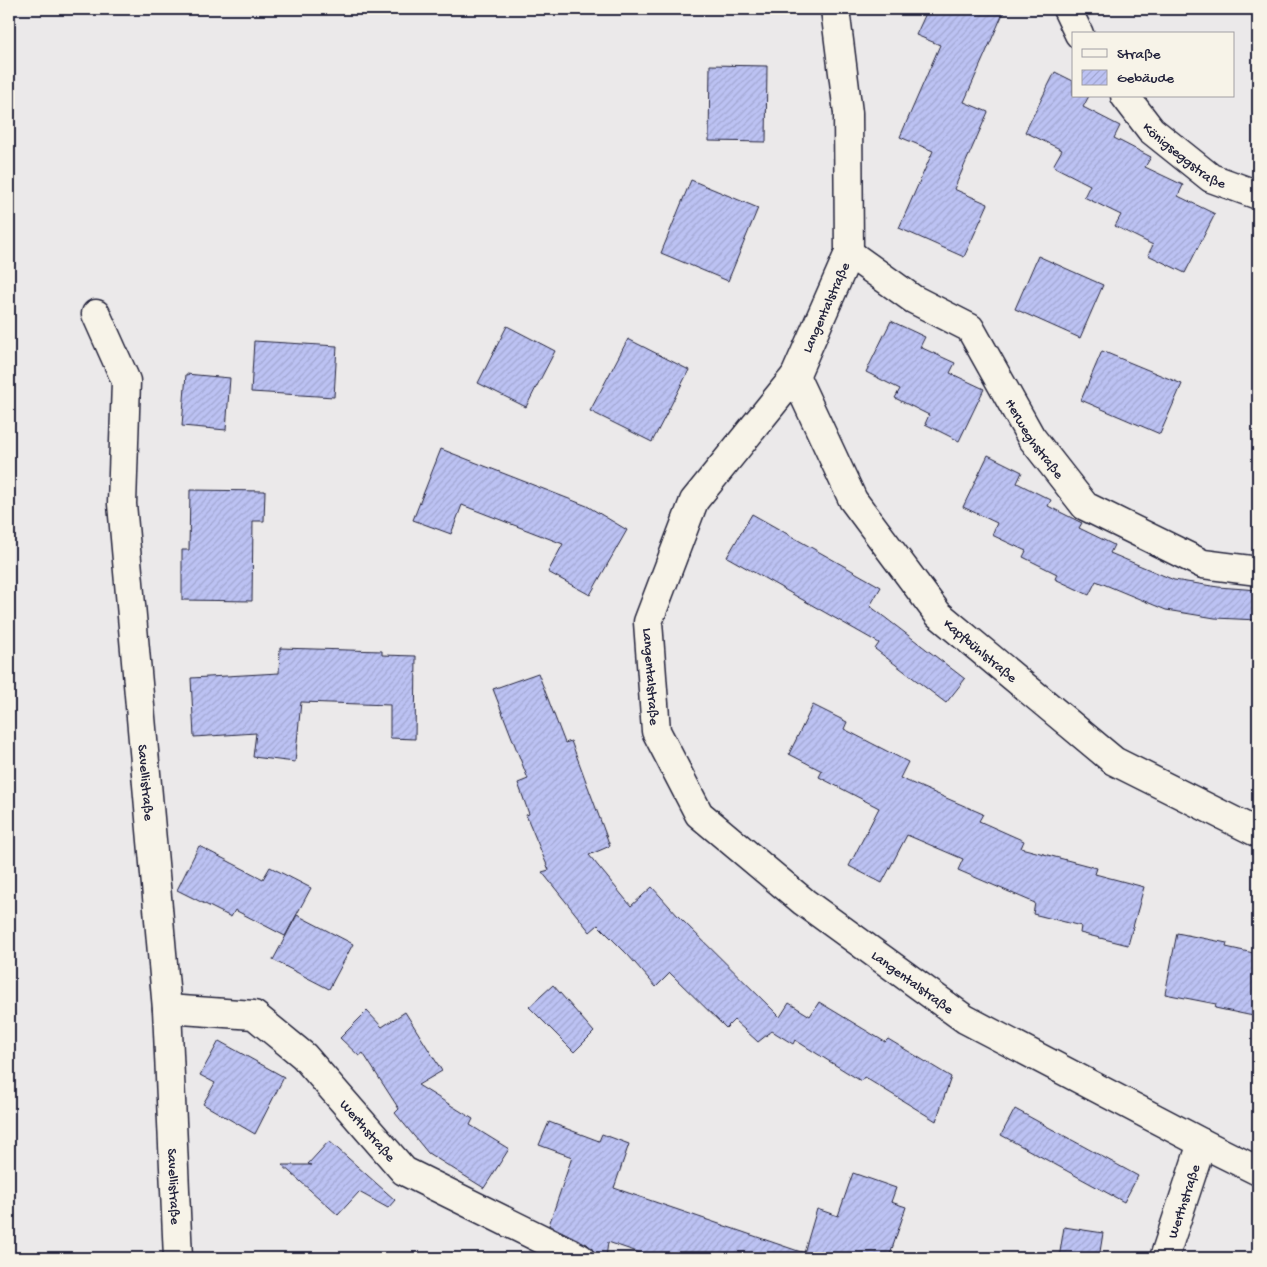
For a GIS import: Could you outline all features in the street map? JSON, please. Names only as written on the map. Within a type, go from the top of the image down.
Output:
[{"type":"street","name":"Langentalstraße","points":[[835,9],[848,113],[849,253],[795,376],[694,501],[648,622],[656,730],[699,814],[804,902],[965,1019],[1258,1171]]},
{"type":"street","points":[[1067,9],[1078,32]]},
{"type":"street","name":"Königseggstraße","points":[[1127,98],[1151,130],[1211,178],[1258,195]]},
{"type":"street","name":"Herweghstraße","points":[[849,253],[913,300],[970,328],[1031,437],[1085,506],[1203,564],[1258,571]]},
{"type":"street","name":"Savellistraße","points":[[96,314],[126,382],[122,504],[167,1009],[178,1258]]},
{"type":"street","name":"Kapfbühlstraße","points":[[795,376],[853,500],[938,614],[1114,761],[1258,833]]},
{"type":"street","name":"Werthstraße","points":[[167,1009],[254,1015],[304,1056],[404,1171],[580,1258]]},
{"type":"street","name":"Werthstraße","points":[[1164,1258],[1202,1143]]},
{"type":"building","points":[[928,9],[1005,9],[964,102],[988,112],[954,189],[988,204],[964,257],[899,228],[933,151],[900,137],[940,45],[916,35]]},
{"type":"building","points":[[710,65],[767,66],[766,142],[709,141]]},
{"type":"building","points":[[1055,72],[1072,80],[1072,98],[1088,98],[1083,107],[1120,126],[1114,138],[1151,157],[1145,167],[1183,185],[1178,196],[1215,214],[1185,273],[1148,255],[1153,245],[1115,226],[1121,215],[1084,197],[1090,185],[1053,166],[1062,150],[1025,132]]},
{"type":"building","points":[[691,180],[758,208],[728,281],[661,253]]},
{"type":"building","points":[[1038,256],[1103,285],[1080,338],[1015,309]]},
{"type":"building","points":[[891,321],[925,337],[920,347],[955,363],[950,373],[984,389],[959,441],[925,424],[929,415],[895,398],[900,389],[866,372]]},
{"type":"building","points":[[507,326],[555,351],[526,407],[478,383]]},
{"type":"building","points":[[628,339],[689,370],[652,442],[590,411]]},
{"type":"building","points":[[254,341],[337,346],[334,397],[251,392]]},
{"type":"building","points":[[1102,351],[1182,384],[1160,434],[1081,400]]},
{"type":"building","points":[[186,374],[230,378],[226,430],[182,426]]},
{"type":"building","points":[[441,449],[587,506],[627,530],[590,595],[548,572],[563,544],[462,505],[451,534],[413,520]]},
{"type":"building","points":[[988,455],[1022,472],[1017,483],[1051,500],[1048,506],[1082,523],[1079,528],[1114,545],[1110,553],[1174,580],[1218,587],[1258,590],[1258,620],[1215,618],[1166,610],[1096,581],[1089,595],[1055,579],[1057,574],[1023,557],[1026,551],[992,535],[997,523],[963,507]]},
{"type":"building","points":[[190,490],[265,491],[264,521],[253,521],[252,601],[182,600],[182,550],[189,550]]},
{"type":"building","points":[[752,514],[881,587],[870,606],[965,679],[946,703],[875,649],[879,643],[727,557]]},
{"type":"building","points":[[280,648],[382,651],[382,655],[416,656],[415,739],[390,738],[390,705],[301,702],[295,762],[253,757],[256,733],[194,737],[191,678],[279,673]]},
{"type":"building","points":[[538,673],[565,743],[571,741],[610,846],[589,855],[631,906],[652,887],[678,916],[780,1017],[789,1003],[810,1016],[819,1002],[885,1042],[888,1039],[951,1077],[936,1121],[864,1077],[861,1081],[795,1040],[793,1044],[772,1031],[758,1042],[734,1020],[726,1028],[670,973],[656,987],[598,925],[590,932],[542,872],[549,870],[526,815],[529,814],[518,783],[528,779],[493,689]]},
{"type":"building","points":[[813,705],[847,722],[844,729],[908,762],[900,778],[983,814],[979,821],[1024,841],[1021,848],[1097,868],[1095,874],[1144,887],[1128,945],[1080,933],[1081,926],[1033,914],[1035,903],[958,870],[963,859],[907,835],[882,883],[849,866],[879,808],[819,777],[822,771],[789,754]]},
{"type":"building","points":[[199,846],[263,879],[270,867],[311,888],[285,936],[235,910],[231,917],[177,890]]},
{"type":"building","points":[[297,915],[353,944],[329,989],[273,960]]},
{"type":"building","points":[[1177,933],[1227,943],[1226,947],[1258,954],[1258,1017],[1215,1008],[1216,1004],[1165,994]]},
{"type":"building","points":[[553,985],[594,1032],[574,1052],[529,1007]]},
{"type":"building","points":[[367,1011],[382,1027],[405,1012],[442,1071],[418,1085],[473,1119],[470,1125],[509,1149],[484,1188],[428,1153],[395,1113],[399,1109],[363,1053],[359,1056],[340,1038]]},
{"type":"building","points":[[219,1041],[284,1077],[255,1134],[203,1104],[215,1083],[200,1075]]},
{"type":"building","points":[[1015,1109],[1138,1176],[1124,1202],[1001,1135]]},
{"type":"building","points":[[549,1122],[599,1141],[602,1134],[629,1144],[614,1188],[804,1253],[817,1209],[838,1216],[853,1173],[896,1188],[891,1202],[906,1207],[889,1258],[655,1258],[608,1242],[606,1258],[595,1258],[593,1250],[587,1244],[549,1225],[572,1157],[539,1145]]},
{"type":"building","points":[[329,1141],[395,1200],[388,1208],[359,1192],[338,1215],[282,1165],[312,1165],[308,1164]]},
{"type":"building","points":[[1064,1227],[1103,1233],[1099,1258],[1059,1258]]}]
